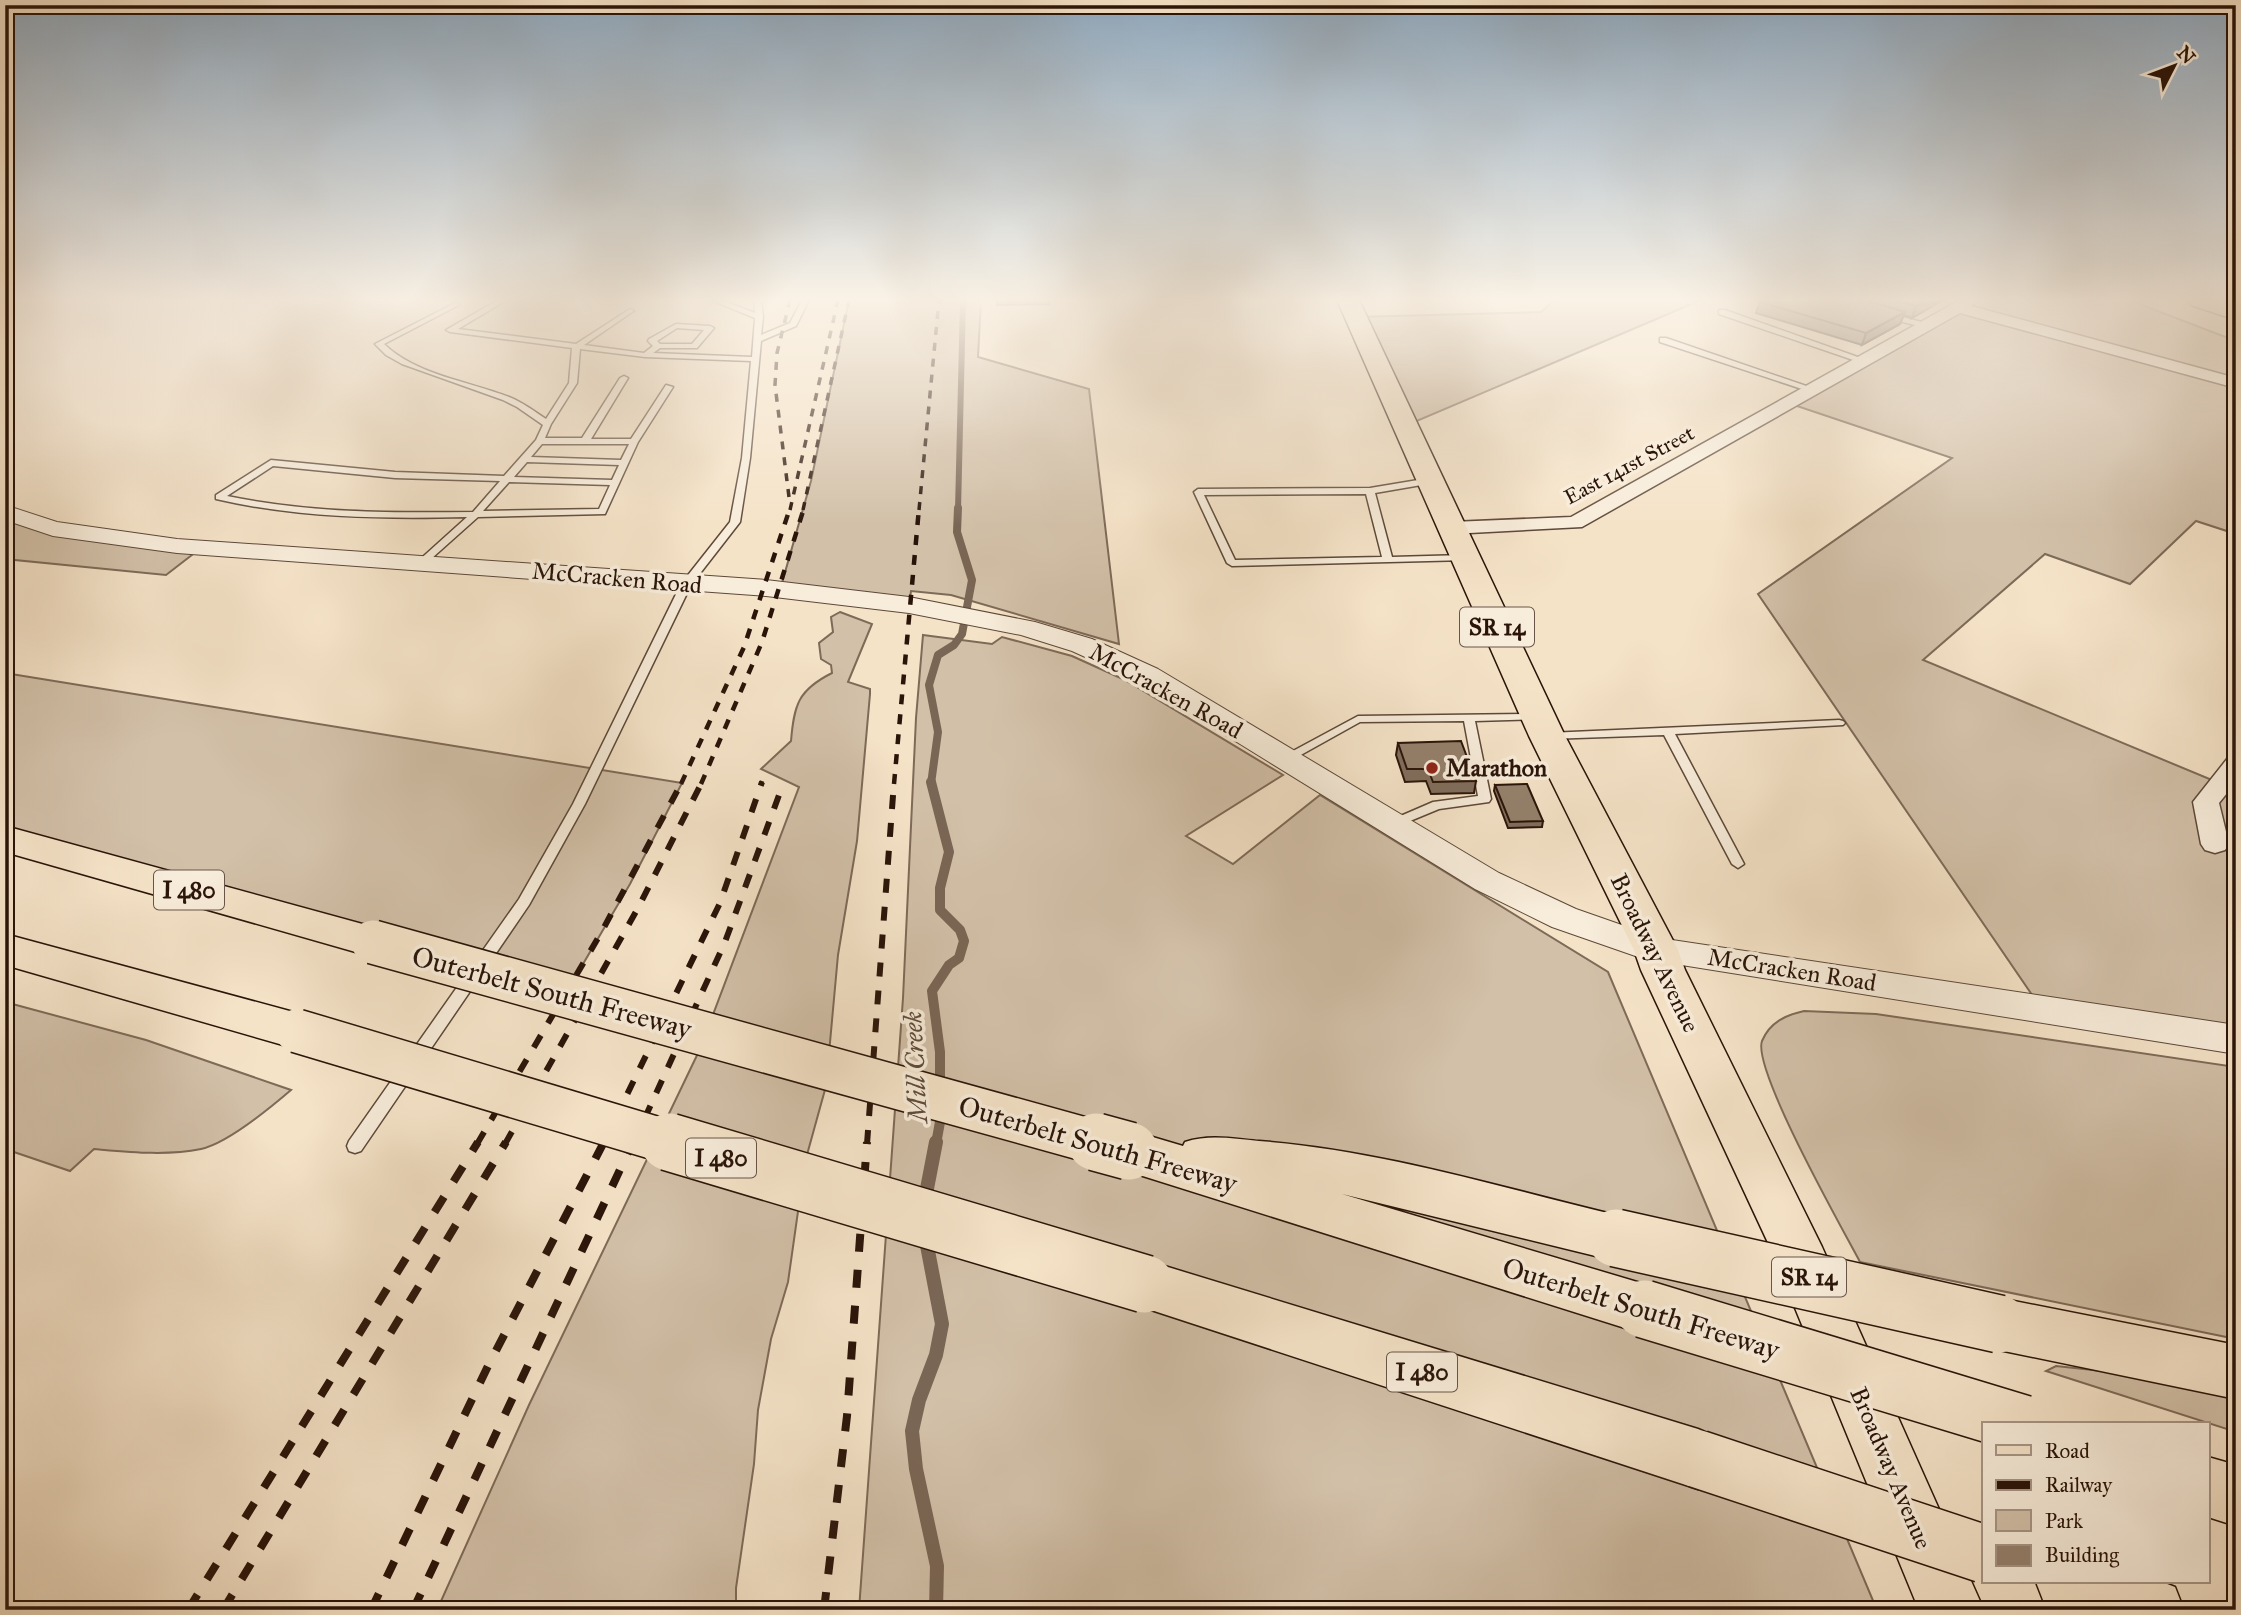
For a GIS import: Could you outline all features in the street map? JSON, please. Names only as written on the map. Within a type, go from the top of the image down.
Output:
[{"type":"main road","name":"Broadway Avenue","points":[[1382,375],[1543,727],[1656,950],[1663,970],[1796,1247],[1952,1610]]},
{"type":"main road","name":"Outerbelt South Freeway","points":[[5,839],[1129,1151],[2017,1422]]},
{"type":"main road","name":"I 480","points":[[5,949],[297,1031],[1146,1284],[1698,1459],[1982,1553]]},
{"type":"main road","points":[[1129,1151],[1278,1163],[1359,1175],[1616,1238],[1999,1324],[2236,1372]]},
{"type":"main road","points":[[2210,1488],[2236,1496]]},
{"type":"main road","points":[[2074,1584],[2152,1610]]},
{"type":"street","name":"East 141st Street","points":[[1451,528],[1574,523],[1839,375]]},
{"type":"street","name":"East 141st Street","points":[[2210,375],[2236,383]]},
{"type":"street","name":"McCracken Road","points":[[5,512],[52,529],[177,546],[765,588],[925,609],[1005,623],[1082,645],[1116,660],[1186,697],[1487,881],[1526,901],[1656,950],[2236,1040]]},
{"type":"street","points":[[2215,844],[2206,802],[2236,765]]},
{"type":"lane","points":[[440,375],[519,405],[547,424]]},
{"type":"lane","points":[[419,565],[477,513],[540,441],[547,424],[573,383],[574,375]]},
{"type":"lane","points":[[355,1146],[524,902],[579,804],[686,584],[735,522],[746,458],[754,375]]},
{"type":"lane","points":[[1770,375],[1814,390]]},
{"type":"lane","points":[[585,441],[624,378]]},
{"type":"lane","points":[[615,483],[395,475],[271,463],[219,497],[274,508],[382,516],[602,512],[634,442],[669,387]]},
{"type":"lane","points":[[540,441],[634,442]]},
{"type":"lane","points":[[524,459],[625,463]]},
{"type":"lane","points":[[1430,481],[1370,491],[1198,492],[1232,563],[1465,558]]},
{"type":"lane","points":[[1370,491],[1388,560]]},
{"type":"lane","points":[[1393,824],[1437,805],[1485,799],[1469,718]]},
{"type":"lane","points":[[1286,758],[1358,719],[1469,718],[1543,727],[1668,731],[1839,723]]},
{"type":"lane","points":[[1668,731],[1738,864]]},
{"type":"green space","points":[[833,375],[1042,375],[1089,389],[1119,644],[951,595],[911,591],[909,605],[780,590],[811,481]]},
{"type":"green space","points":[[1382,375],[1524,375],[1405,426]]},
{"type":"green space","points":[[1841,375],[2236,375],[2236,534],[2196,521],[2130,584],[2045,554],[1923,660],[2236,790],[2236,1040],[2041,1008],[1758,594],[1952,458],[1791,404]]},
{"type":"green space","points":[[5,512],[53,529],[201,548],[166,575],[5,559]]},
{"type":"green space","points":[[840,612],[872,624],[848,682],[870,689],[857,841],[838,955],[826,1086],[805,1162],[788,1282],[771,1339],[758,1410],[754,1464],[736,1588],[736,1610],[437,1610],[529,1405],[700,1049],[799,787],[761,769],[791,741],[796,708],[805,692],[832,673],[831,665],[821,659],[819,643],[833,632],[831,617]]},
{"type":"green space","points":[[923,635],[992,644],[1002,637],[1072,656],[1125,680],[1283,775],[1186,836],[1233,864],[1320,795],[1608,972],[1877,1610],[859,1610],[903,998],[916,718]]},
{"type":"green space","points":[[5,673],[682,783],[630,884],[563,998],[5,839]]},
{"type":"green space","points":[[5,1002],[146,1040],[291,1090],[248,1124],[212,1145],[201,1149],[161,1153],[94,1149],[70,1171],[5,1149]]},
{"type":"green space","points":[[1804,1011],[1876,1014],[2236,1067],[2236,1339],[1860,1262],[1800,1149],[1771,1083],[1763,1057],[1762,1041],[1769,1029],[1785,1017]]},
{"type":"green space","points":[[2056,1366],[2102,1371],[2236,1394],[2236,1432],[2210,1422],[2046,1371]]},
{"type":"building","points":[[1461,741],[1476,781],[1433,782],[1428,769],[1407,769],[1398,743]]},
{"type":"building","points":[[1527,784],[1543,821],[1510,822],[1495,785]]},
{"type":"waterway","name":"Mill Creek","points":[[958,510],[961,375]]},
{"type":"waterway","name":"Mill Creek","points":[[931,783],[938,732],[929,685],[938,655],[954,645],[962,634],[972,580],[957,532],[958,508]]},
{"type":"waterway","name":"Mill Creek","points":[[931,783],[949,852],[940,888],[940,910],[960,930],[964,941],[959,958],[949,965],[932,991],[940,1052],[940,1089]]},
{"type":"waterway","name":"Mill Creek","points":[[936,1144],[942,1111]]},
{"type":"waterway","name":"Mill Creek","points":[[925,1199],[936,1142]]},
{"type":"waterway","name":"Mill Creek","points":[[925,1235],[942,1324],[936,1355],[919,1400],[912,1431],[916,1469],[937,1566],[936,1610]]},
{"type":"railway","points":[[776,375],[789,497]]},
{"type":"railway","points":[[790,510],[821,375]]},
{"type":"railway","points":[[803,510],[832,375]]},
{"type":"railway","points":[[919,510],[932,375]]},
{"type":"railway","points":[[681,783],[744,647],[790,508]]},
{"type":"railway","points":[[701,784],[762,642],[804,508]]},
{"type":"railway","points":[[894,784],[919,508]]},
{"type":"railway","points":[[604,1143],[720,903],[762,782]]},
{"type":"railway","points":[[867,1144],[894,782]]},
{"type":"railway","points":[[477,1144],[601,933],[681,783]]},
{"type":"railway","points":[[505,1144],[638,908],[701,784]]},
{"type":"railway","points":[[633,1144],[725,942],[782,787]]},
{"type":"railway","points":[[188,1610],[478,1142]]},
{"type":"railway","points":[[223,1610],[506,1142]]},
{"type":"railway","points":[[413,1610],[633,1142]]},
{"type":"railway","points":[[824,1610],[847,1416],[867,1142]]},
{"type":"railway","points":[[371,1610],[488,1366],[604,1143]]},
{"type":"place","name":"Marathon","points":[[1432,768]]}]
